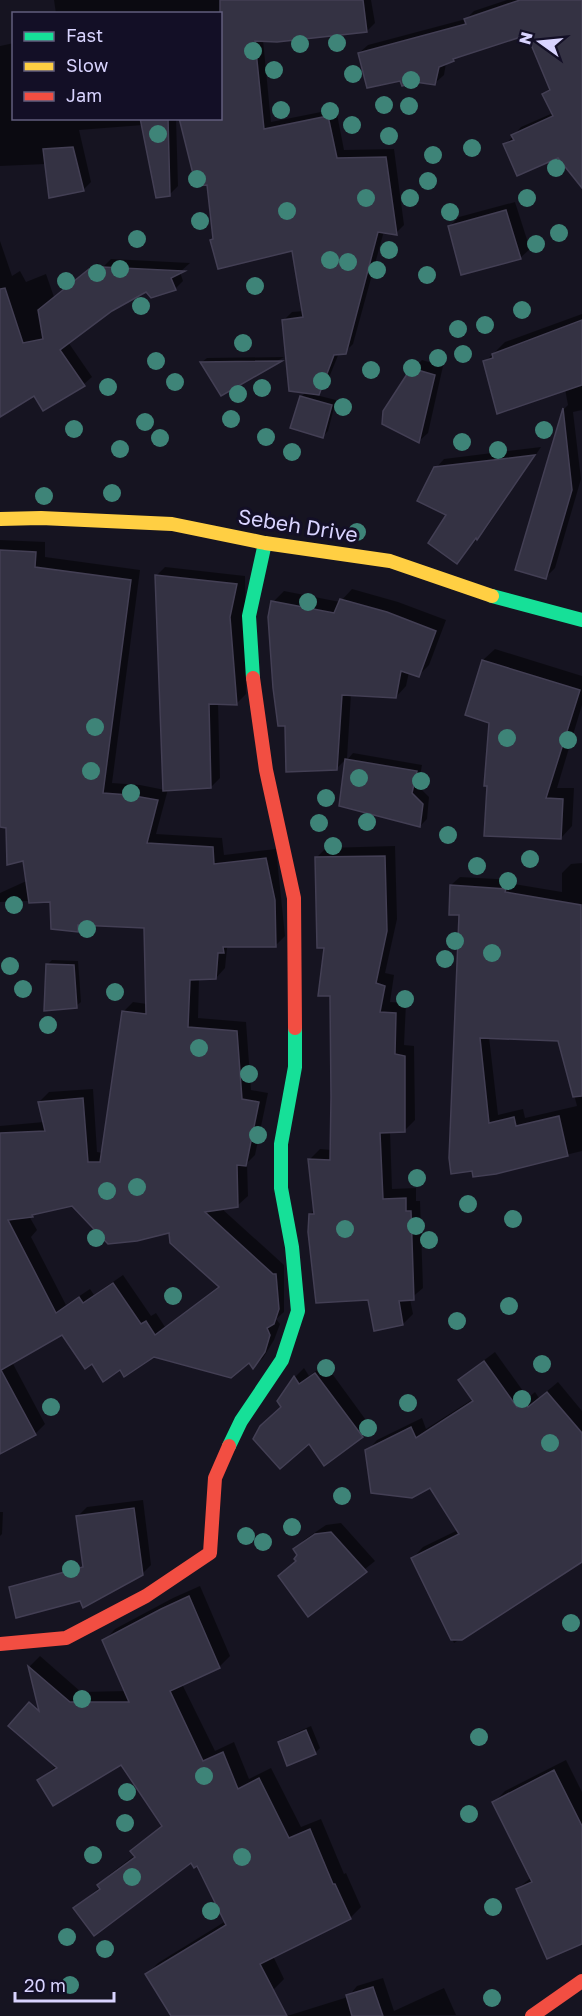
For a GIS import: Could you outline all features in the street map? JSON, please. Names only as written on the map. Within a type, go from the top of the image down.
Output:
[{"type":"street","name":"Sebeh Drive","points":[[0,519],[41,518],[172,524],[265,543],[390,561],[492,596],[582,620]]},
{"type":"street","points":[[0,1644],[66,1638],[146,1596],[210,1553],[215,1478],[241,1421],[282,1360],[298,1311],[292,1246],[281,1188],[281,1144],[295,1067],[294,898],[267,770],[254,690],[249,616],[265,543]]},
{"type":"street","points":[[532,2016],[582,1981]]},
{"type":"building","points":[[220,0],[363,0],[367,32],[277,42],[255,41],[264,129],[328,116],[337,158],[386,157],[397,235],[378,232],[346,354],[334,355],[319,395],[289,391],[282,320],[303,317],[292,251],[218,269],[210,240],[213,239],[207,185],[196,186],[180,120],[222,120],[222,12],[220,12]]},
{"type":"building","points":[[520,0],[582,0],[582,188],[558,158],[517,176],[503,144],[514,140],[511,135],[553,116],[542,94],[550,90],[527,35],[453,59],[454,61],[439,67],[435,85],[415,82],[402,86],[400,81],[367,88],[358,53],[466,24],[464,19]]},
{"type":"building","points":[[140,120],[168,120],[170,196],[156,198]]},
{"type":"building","points":[[73,147],[84,191],[49,198],[43,149]]},
{"type":"building","points":[[506,210],[521,259],[461,275],[448,226]]},
{"type":"building","points":[[102,267],[185,271],[171,278],[176,290],[151,298],[146,292],[112,311],[60,350],[85,386],[43,411],[34,396],[0,417],[0,289],[5,288],[23,343],[43,339],[38,310],[89,269],[94,276]]},
{"type":"building","points":[[582,320],[582,385],[497,414],[483,361],[493,358],[492,354]]},
{"type":"building","points":[[282,361],[221,396],[200,362]]},
{"type":"building","points":[[411,368],[435,375],[419,443],[382,424],[383,411]]},
{"type":"building","points":[[300,396],[332,405],[323,438],[290,428]]},
{"type":"building","points":[[563,408],[572,490],[546,579],[515,570]]},
{"type":"building","points":[[535,455],[477,540],[476,538],[457,564],[428,543],[446,515],[417,501],[434,467]]},
{"type":"building","points":[[0,550],[36,552],[35,567],[131,580],[103,793],[158,800],[147,843],[213,847],[214,864],[266,858],[275,900],[276,947],[223,947],[224,953],[218,953],[216,979],[190,980],[188,1027],[237,1031],[242,1099],[259,1102],[246,1166],[237,1165],[238,1207],[205,1212],[273,1274],[276,1274],[279,1309],[274,1324],[267,1328],[270,1335],[265,1352],[253,1369],[249,1363],[231,1378],[154,1357],[124,1377],[120,1370],[103,1382],[92,1364],[85,1369],[62,1335],[1,1370],[36,1435],[0,1454],[0,1133],[45,1131],[38,1102],[83,1098],[88,1162],[100,1162],[122,1011],[146,1014],[144,928],[78,925],[78,932],[51,929],[50,902],[29,903],[23,861],[7,865],[6,828],[0,827]],"holes":[[[72,1206],[108,1244],[137,1241],[169,1233],[170,1243],[219,1287],[155,1335],[146,1321],[141,1324],[113,1283],[83,1303],[79,1297],[56,1313],[8,1220],[33,1217],[32,1215]]]},
{"type":"building","points":[[155,575],[237,584],[230,617],[237,705],[209,704],[211,788],[163,791]]},
{"type":"building","points":[[340,599],[387,612],[436,631],[419,677],[401,671],[396,698],[342,695],[337,770],[286,772],[285,726],[278,726],[273,688],[268,617],[271,601],[334,613]]},
{"type":"building","points":[[482,660],[580,690],[546,798],[563,799],[561,839],[484,836],[487,786],[484,786],[489,723],[465,715]]},
{"type":"building","points":[[345,759],[417,771],[412,793],[423,804],[420,827],[339,806]]},
{"type":"building","points":[[385,856],[387,931],[376,983],[385,986],[380,1012],[396,1013],[395,1054],[405,1056],[405,1132],[380,1133],[383,1199],[406,1198],[406,1211],[411,1211],[414,1300],[399,1301],[403,1325],[374,1331],[368,1300],[316,1303],[308,1232],[309,1214],[314,1214],[308,1159],[330,1160],[330,996],[318,996],[324,948],[317,948],[315,857]]},
{"type":"building","points":[[450,885],[506,889],[505,892],[581,905],[582,1096],[573,1097],[558,1041],[480,1038],[489,1123],[514,1117],[516,1126],[559,1116],[568,1156],[496,1174],[473,1177],[472,1171],[451,1174],[449,1158],[459,915],[449,915]]},
{"type":"building","points":[[46,964],[74,965],[77,1008],[44,1011]]},
{"type":"building","points":[[484,1361],[517,1407],[524,1401],[528,1407],[547,1392],[582,1433],[582,1562],[462,1640],[451,1640],[411,1558],[459,1534],[430,1488],[412,1498],[371,1493],[365,1450],[411,1427],[416,1438],[473,1401],[458,1380]]},
{"type":"building","points":[[315,1373],[363,1437],[324,1466],[309,1444],[280,1469],[253,1439],[260,1426],[281,1407],[277,1401],[294,1376],[299,1384]]},
{"type":"building","points":[[134,1508],[143,1575],[83,1608],[80,1601],[16,1618],[9,1587],[83,1567],[76,1516]]},
{"type":"building","points":[[331,1532],[367,1572],[308,1617],[278,1576],[296,1561],[294,1559],[297,1555],[293,1549],[315,1534]]},
{"type":"building","points":[[189,1596],[220,1668],[170,1691],[203,1761],[223,1752],[238,1789],[259,1778],[289,1838],[310,1829],[333,1884],[351,1919],[260,1964],[287,2016],[171,2016],[145,1974],[226,1925],[197,1866],[194,1868],[191,1863],[94,1936],[73,1908],[100,1889],[97,1885],[135,1857],[130,1851],[162,1826],[121,1765],[53,1806],[37,1780],[57,1768],[8,1726],[29,1702],[39,1711],[28,1666],[70,1702],[129,1702],[102,1640]]},
{"type":"building","points":[[306,1730],[316,1754],[287,1766],[278,1742]]},
{"type":"building","points":[[554,1770],[582,1826],[582,1944],[547,1959],[516,1889],[532,1882],[492,1802]]},
{"type":"building","points":[[373,1987],[383,2016],[352,2016],[346,1995]]},
{"type":"traffic: fast","points":[[253,678],[249,616],[265,543]]},
{"type":"traffic: fast","points":[[492,596],[582,620]]},
{"type":"traffic: fast","points":[[229,1446],[241,1421],[282,1360],[298,1311],[292,1247],[281,1188],[281,1144],[295,1067],[295,1028]]},
{"type":"traffic: slow","points":[[0,519],[41,518],[172,524],[265,543],[390,561],[492,596]]},
{"type":"traffic: jam","points":[[253,678],[266,770],[294,898],[295,1028]]},
{"type":"traffic: jam","points":[[0,1644],[66,1638],[146,1596],[210,1553],[215,1478],[229,1446]]},
{"type":"traffic: jam","points":[[532,2016],[582,1981]]}]
